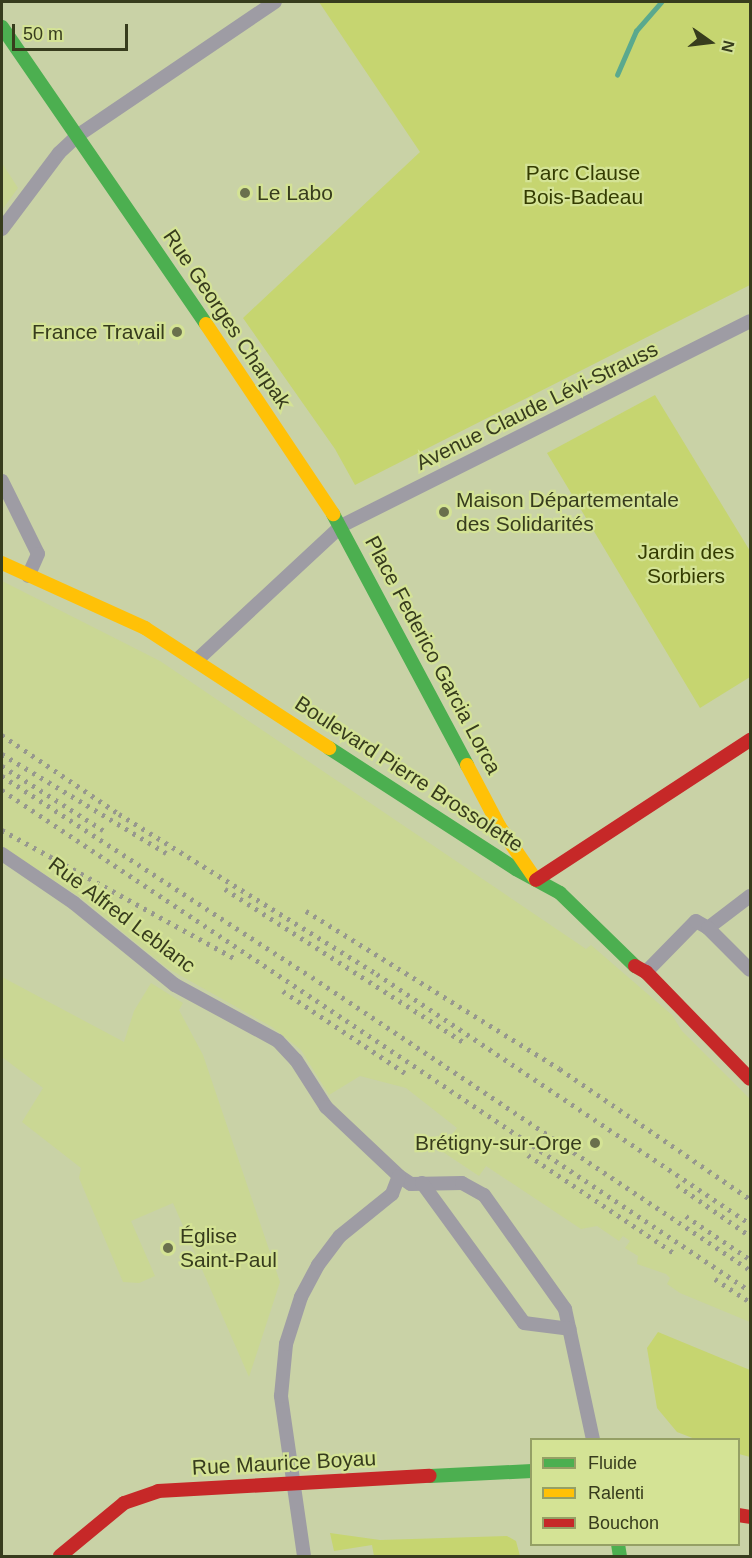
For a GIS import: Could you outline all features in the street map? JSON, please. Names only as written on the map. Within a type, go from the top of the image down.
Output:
[{"type":"street","points":[[2,229],[59,153],[77,136],[275,2]]},
{"type":"street","name":"Rue Georges Charpak","points":[[2,27],[341,526]]},
{"type":"street","name":"Avenue Claude Lévi-Strauss","points":[[341,526],[749,326]]},
{"type":"street","points":[[2,481],[39,554],[28,576]]},
{"type":"street","name":"Place Federico Garcia Lorca","points":[[197,660],[341,526],[499,826],[536,880]]},
{"type":"street","name":"Boulevard Pierre Brossolette","points":[[2,563],[145,628],[536,880],[560,892],[625,960],[646,972],[750,1079]]},
{"type":"street","points":[[536,880],[750,740]]},
{"type":"street","name":"Rue Alfred Leblanc","points":[[2,854],[74,903],[175,985],[278,1041],[338,1118],[399,1176]]},
{"type":"street","points":[[708,928],[750,897]]},
{"type":"street","points":[[646,972],[692,924],[701,922],[750,970]]},
{"type":"street","points":[[304,1557],[292,1484],[281,1380],[295,1316],[309,1280],[329,1248],[392,1194],[399,1176],[411,1184],[462,1184],[484,1195],[554,1290],[570,1329],[593,1438]]},
{"type":"street","points":[[422,1183],[524,1323],[570,1329]]},
{"type":"street","name":"Rue Maurice Boyau","points":[[60,1557],[140,1494],[530,1472]]},
{"type":"shaded area","points":[[2,163],[18,188],[2,210]]},
{"type":"shaded area","points":[[2,581],[160,661],[586,949],[591,945],[672,1015],[682,1031],[750,1099],[750,1322],[680,1293],[667,1284],[670,1278],[666,1274],[637,1264],[638,1256],[625,1248],[630,1241],[623,1236],[619,1241],[597,1226],[581,1229],[486,1166],[479,1176],[440,1150],[457,1128],[406,1088],[360,1076],[329,1095],[301,1050],[272,1027],[167,968],[81,898],[2,846]]},
{"type":"shaded area","points":[[2,977],[124,1042],[134,1011],[151,983],[183,1003],[179,1010],[203,1055],[280,1282],[249,1377],[173,1203],[131,1221],[155,1276],[139,1283],[123,1282],[79,1178],[81,1168],[22,1122],[43,1088],[2,1057]]},
{"type":"green space","name":"Parc Clause Bois-Badeau","points":[[319,2],[750,2],[750,285],[355,485],[335,449],[243,318],[420,152]]},
{"type":"green space","name":"Jardin des Sorbiers","points":[[655,395],[750,551],[750,677],[700,708],[547,453]]},
{"type":"green space","points":[[658,1332],[750,1370],[750,1457],[740,1454],[740,1438],[692,1438],[677,1432],[657,1408],[647,1348]]},
{"type":"green space","points":[[330,1533],[380,1540],[507,1536],[516,1541],[520,1556],[374,1556],[372,1545],[334,1551]]},
{"type":"waterway","points":[[617,75],[636,31],[661,2]]},
{"type":"railway","points":[[2,735],[119,814],[377,974],[750,1224]]},
{"type":"railway","points":[[2,754],[166,853]]},
{"type":"railway","points":[[2,766],[103,830]]},
{"type":"railway","points":[[2,776],[312,977],[750,1270]]},
{"type":"railway","points":[[2,790],[750,1291]]},
{"type":"railway","points":[[2,830],[234,958]]},
{"type":"railway","points":[[225,889],[465,1043]]},
{"type":"railway","points":[[306,911],[560,1069],[750,1199]]},
{"type":"railway","points":[[283,991],[405,1073]]},
{"type":"railway","points":[[528,1155],[677,1255]]},
{"type":"railway","points":[[677,1185],[750,1236]]},
{"type":"railway","points":[[686,1216],[748,1258]]},
{"type":"railway","points":[[715,1279],[750,1302]]},
{"type":"traffic: fast","points":[[2,27],[206,324]]},
{"type":"traffic: fast","points":[[333,514],[467,765]]},
{"type":"traffic: fast","points":[[329,748],[516,869],[560,893],[635,966]]},
{"type":"traffic: fast","points":[[430,1476],[530,1471]]},
{"type":"traffic: fast","points":[[618,1546],[620,1556]]},
{"type":"traffic: slow","points":[[206,324],[333,514]]},
{"type":"traffic: slow","points":[[2,563],[145,628],[329,748]]},
{"type":"traffic: slow","points":[[467,765],[499,826],[536,880]]},
{"type":"traffic: jam","points":[[536,880],[750,740]]},
{"type":"traffic: jam","points":[[635,966],[646,972],[750,1079]]},
{"type":"traffic: jam","points":[[60,1556],[124,1503],[158,1491],[430,1476]]},
{"type":"traffic: jam","points":[[740,1515],[750,1517]]},
{"type":"place","name":"Le Labo","points":[[245,193]]},
{"type":"place","name":"France Travail","points":[[177,332]]},
{"type":"place","name":"Maison Départementale des Solidarités","points":[[444,512]]},
{"type":"place","name":"Brétigny-sur-Orge","points":[[595,1143]]},
{"type":"place","name":"Église Saint-Paul","points":[[168,1248]]}]
